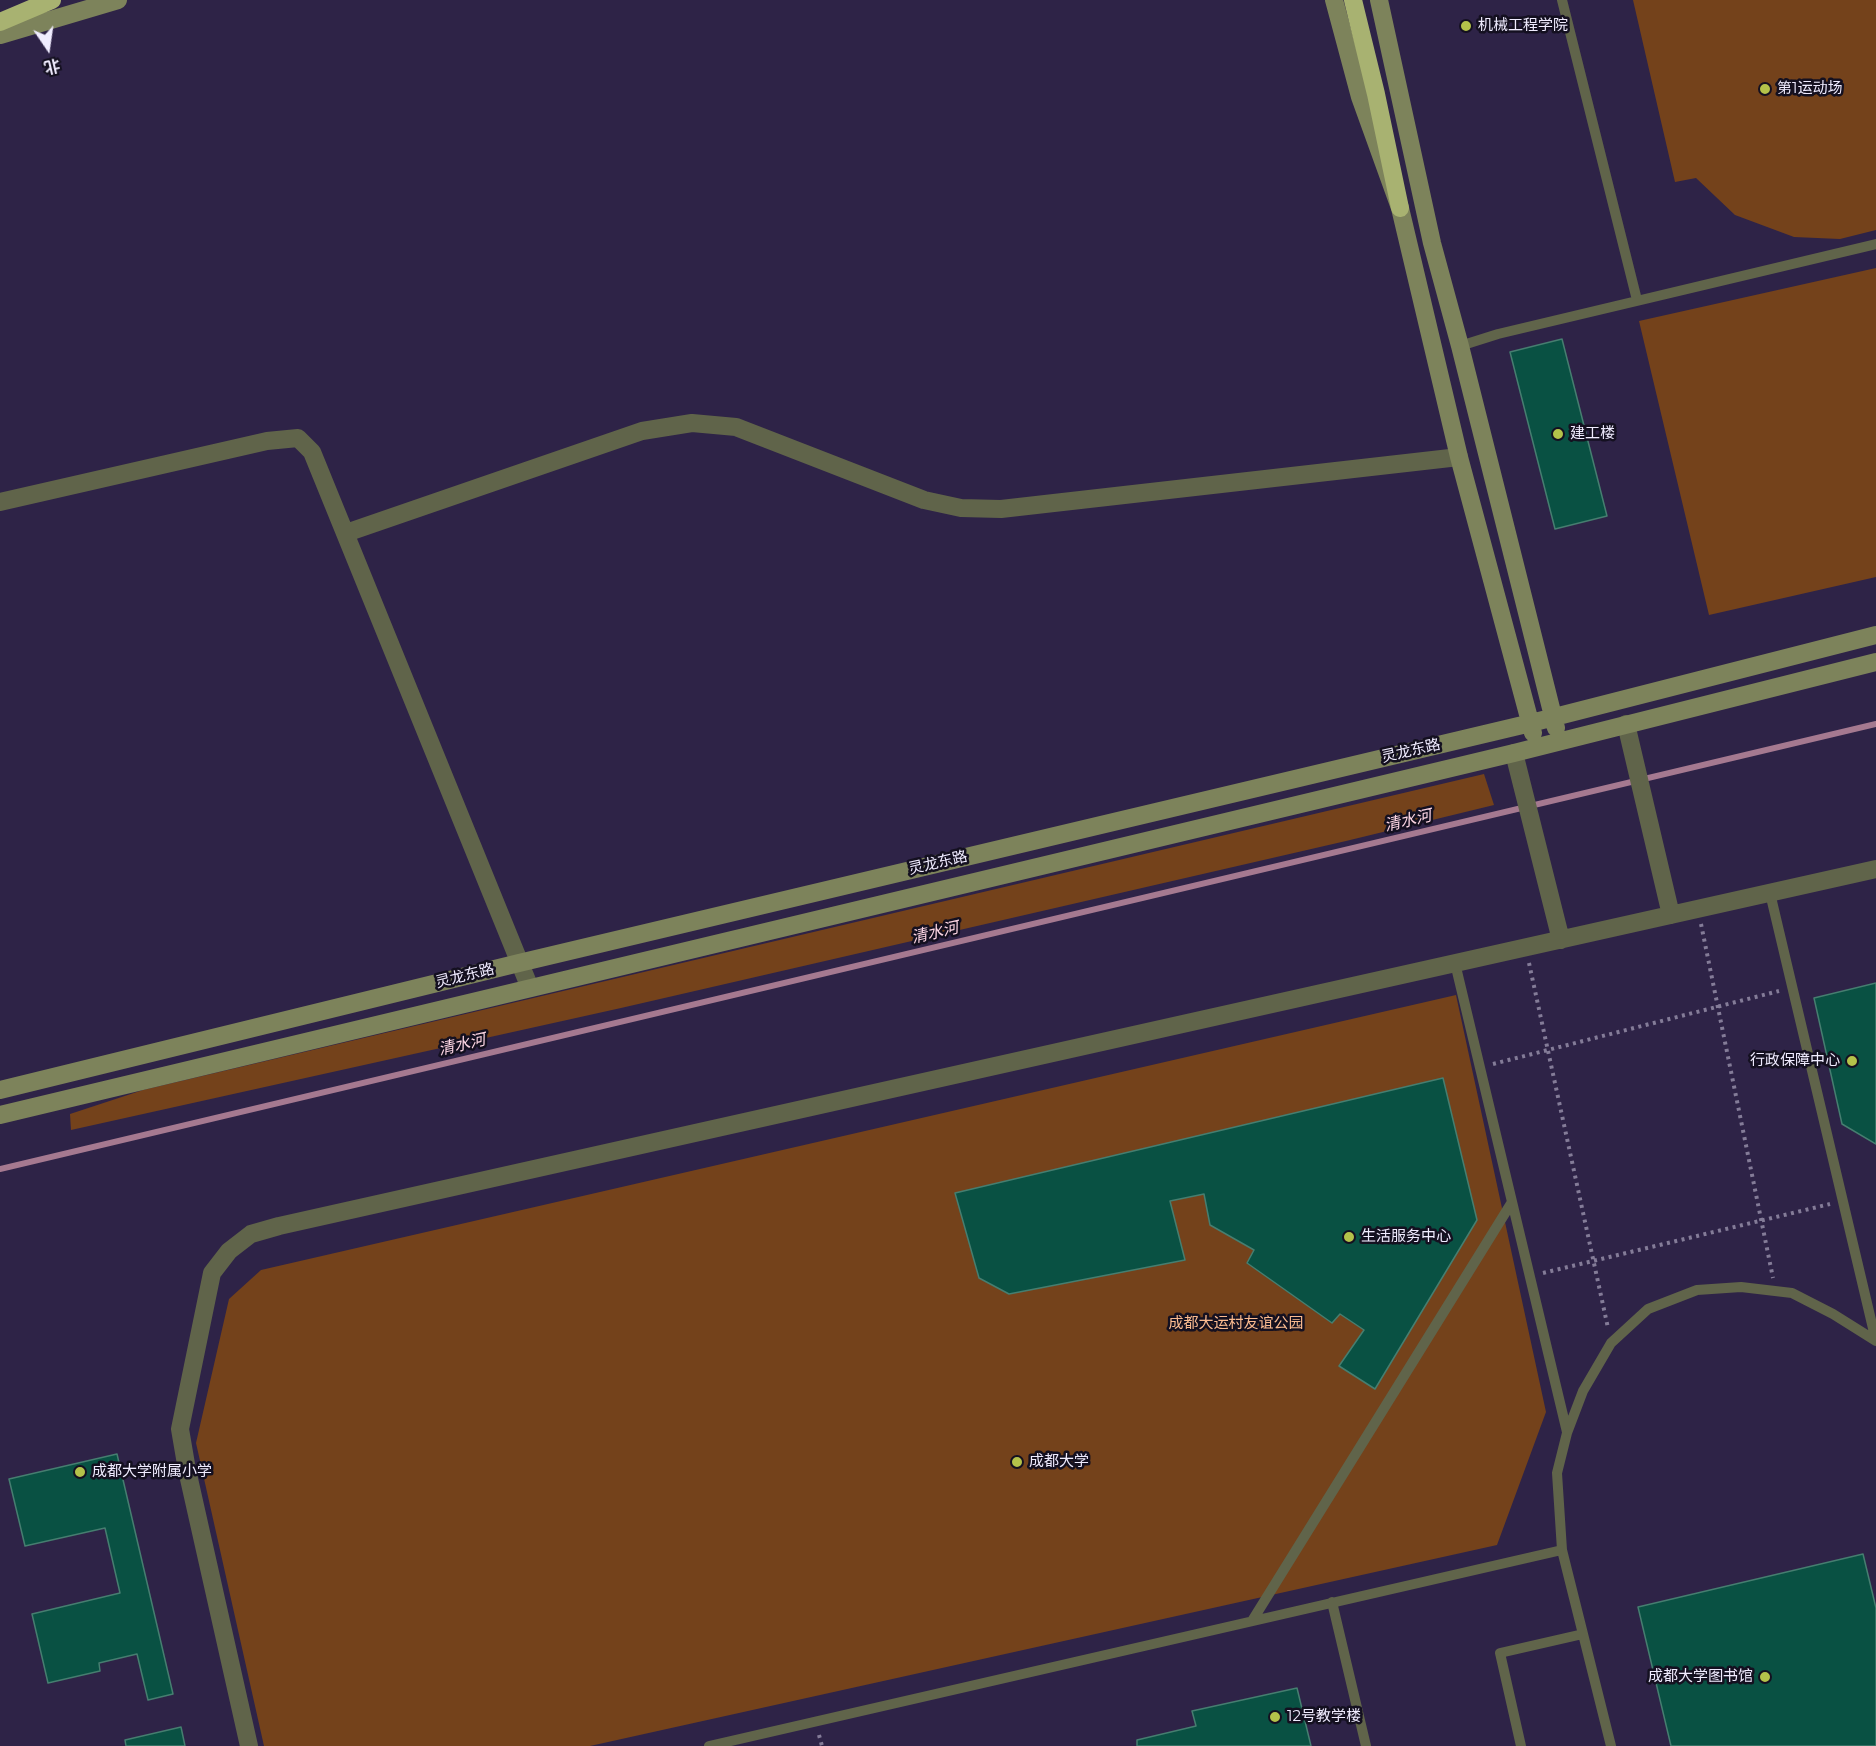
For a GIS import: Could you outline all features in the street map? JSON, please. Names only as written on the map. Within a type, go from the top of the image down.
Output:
[{"type":"highway","points":[[0,22],[52,0]]},
{"type":"highway","points":[[1353,0],[1400,208]]},
{"type":"main road","points":[[0,35],[118,0]]},
{"type":"main road","points":[[1334,0],[1360,97],[1400,208],[1459,457],[1537,747]]},
{"type":"main road","points":[[1379,0],[1432,243],[1559,741]]},
{"type":"main road","name":"灵龙东路","points":[[0,1090],[519,963],[1531,723],[1876,635]]},
{"type":"main road","name":"灵龙东路","points":[[0,1115],[1514,753],[1876,662]]},
{"type":"street","points":[[346,533],[642,431],[693,423],[736,427],[924,500],[961,508],[1001,509],[1459,457]]},
{"type":"street","points":[[0,502],[267,441],[298,438],[312,452],[530,988]]},
{"type":"street","points":[[1626,724],[1671,915]]},
{"type":"street","points":[[1514,753],[1561,940]]},
{"type":"street","points":[[249,1746],[187,1470],[180,1429],[212,1273],[229,1251],[251,1234],[291,1223],[1876,869]]},
{"type":"lane","points":[[1562,0],[1636,300]]},
{"type":"lane","points":[[1460,346],[1498,334],[1636,300],[1876,244]]},
{"type":"lane","points":[[1770,892],[1876,1341]]},
{"type":"lane","points":[[1455,963],[1567,1433]]},
{"type":"lane","points":[[1252,1621],[1512,1202]]},
{"type":"lane","points":[[1611,1746],[1562,1550],[1557,1473],[1567,1433],[1583,1391],[1611,1343],[1648,1309],[1697,1290],[1741,1287],[1792,1293],[1833,1314],[1876,1341]]},
{"type":"lane","points":[[709,1746],[1562,1550]]},
{"type":"lane","points":[[1332,1602],[1366,1746]]},
{"type":"lane","points":[[1521,1746],[1500,1653],[1583,1634]]},
{"type":"path","points":[[1697,909],[1775,1291]]},
{"type":"path","points":[[1525,947],[1611,1343]]},
{"type":"path","points":[[1480,1067],[1793,987]]},
{"type":"path","points":[[1530,1276],[1843,1201]]},
{"type":"green space","name":"第1运动场","points":[[1633,0],[1876,0],[1876,230],[1840,239],[1794,237],[1735,215],[1696,178],[1675,182]]},
{"type":"green space","points":[[1876,268],[1876,577],[1709,615],[1639,321]]},
{"type":"green space","points":[[1484,774],[1494,805],[621,1008],[71,1130],[70,1114],[143,1090]]},
{"type":"green space","name":"成都大运村友谊公园","points":[[1456,995],[1546,1412],[1497,1545],[590,1746],[264,1746],[196,1443],[229,1299],[261,1270]]},
{"type":"building","name":"建工楼","points":[[1562,339],[1607,516],[1555,529],[1510,352]]},
{"type":"building","name":"行政保障中心","points":[[1876,983],[1876,1144],[1842,1124],[1814,998]]},
{"type":"building","name":"生活服务中心","points":[[1443,1078],[1477,1220],[1375,1389],[1339,1366],[1364,1330],[1340,1314],[1332,1323],[1247,1263],[1254,1250],[1210,1225],[1204,1194],[1170,1201],[1185,1260],[1009,1294],[979,1278],[955,1193]]},
{"type":"building","points":[[117,1454],[173,1694],[148,1700],[137,1654],[99,1663],[100,1671],[48,1683],[32,1614],[120,1593],[105,1528],[25,1546],[9,1479]]},
{"type":"building","name":"成都大学图书馆","points":[[1863,1554],[1876,1608],[1876,1746],[1671,1746],[1638,1607]]},
{"type":"building","name":"12号教学楼","points":[[1297,1688],[1311,1746],[1137,1746],[1137,1740],[1196,1726],[1192,1711]]},
{"type":"building","points":[[181,1727],[185,1746],[126,1746],[125,1740]]},
{"type":"waterway","name":"清水河","points":[[0,1169],[1876,724]]},
{"type":"place","name":"机械工程学院","points":[[1466,26]]},
{"type":"place","name":"第1运动场","points":[[1765,89]]},
{"type":"place","name":"建工楼","points":[[1558,434]]},
{"type":"place","name":"行政保障中心","points":[[1852,1061]]},
{"type":"place","name":"生活服务中心","points":[[1349,1237]]},
{"type":"place","name":"成都大学","points":[[1017,1462]]},
{"type":"place","name":"成都大学附属小学","points":[[80,1472]]},
{"type":"place","name":"成都大学图书馆","points":[[1765,1677]]},
{"type":"place","name":"12号教学楼","points":[[1275,1717]]}]
